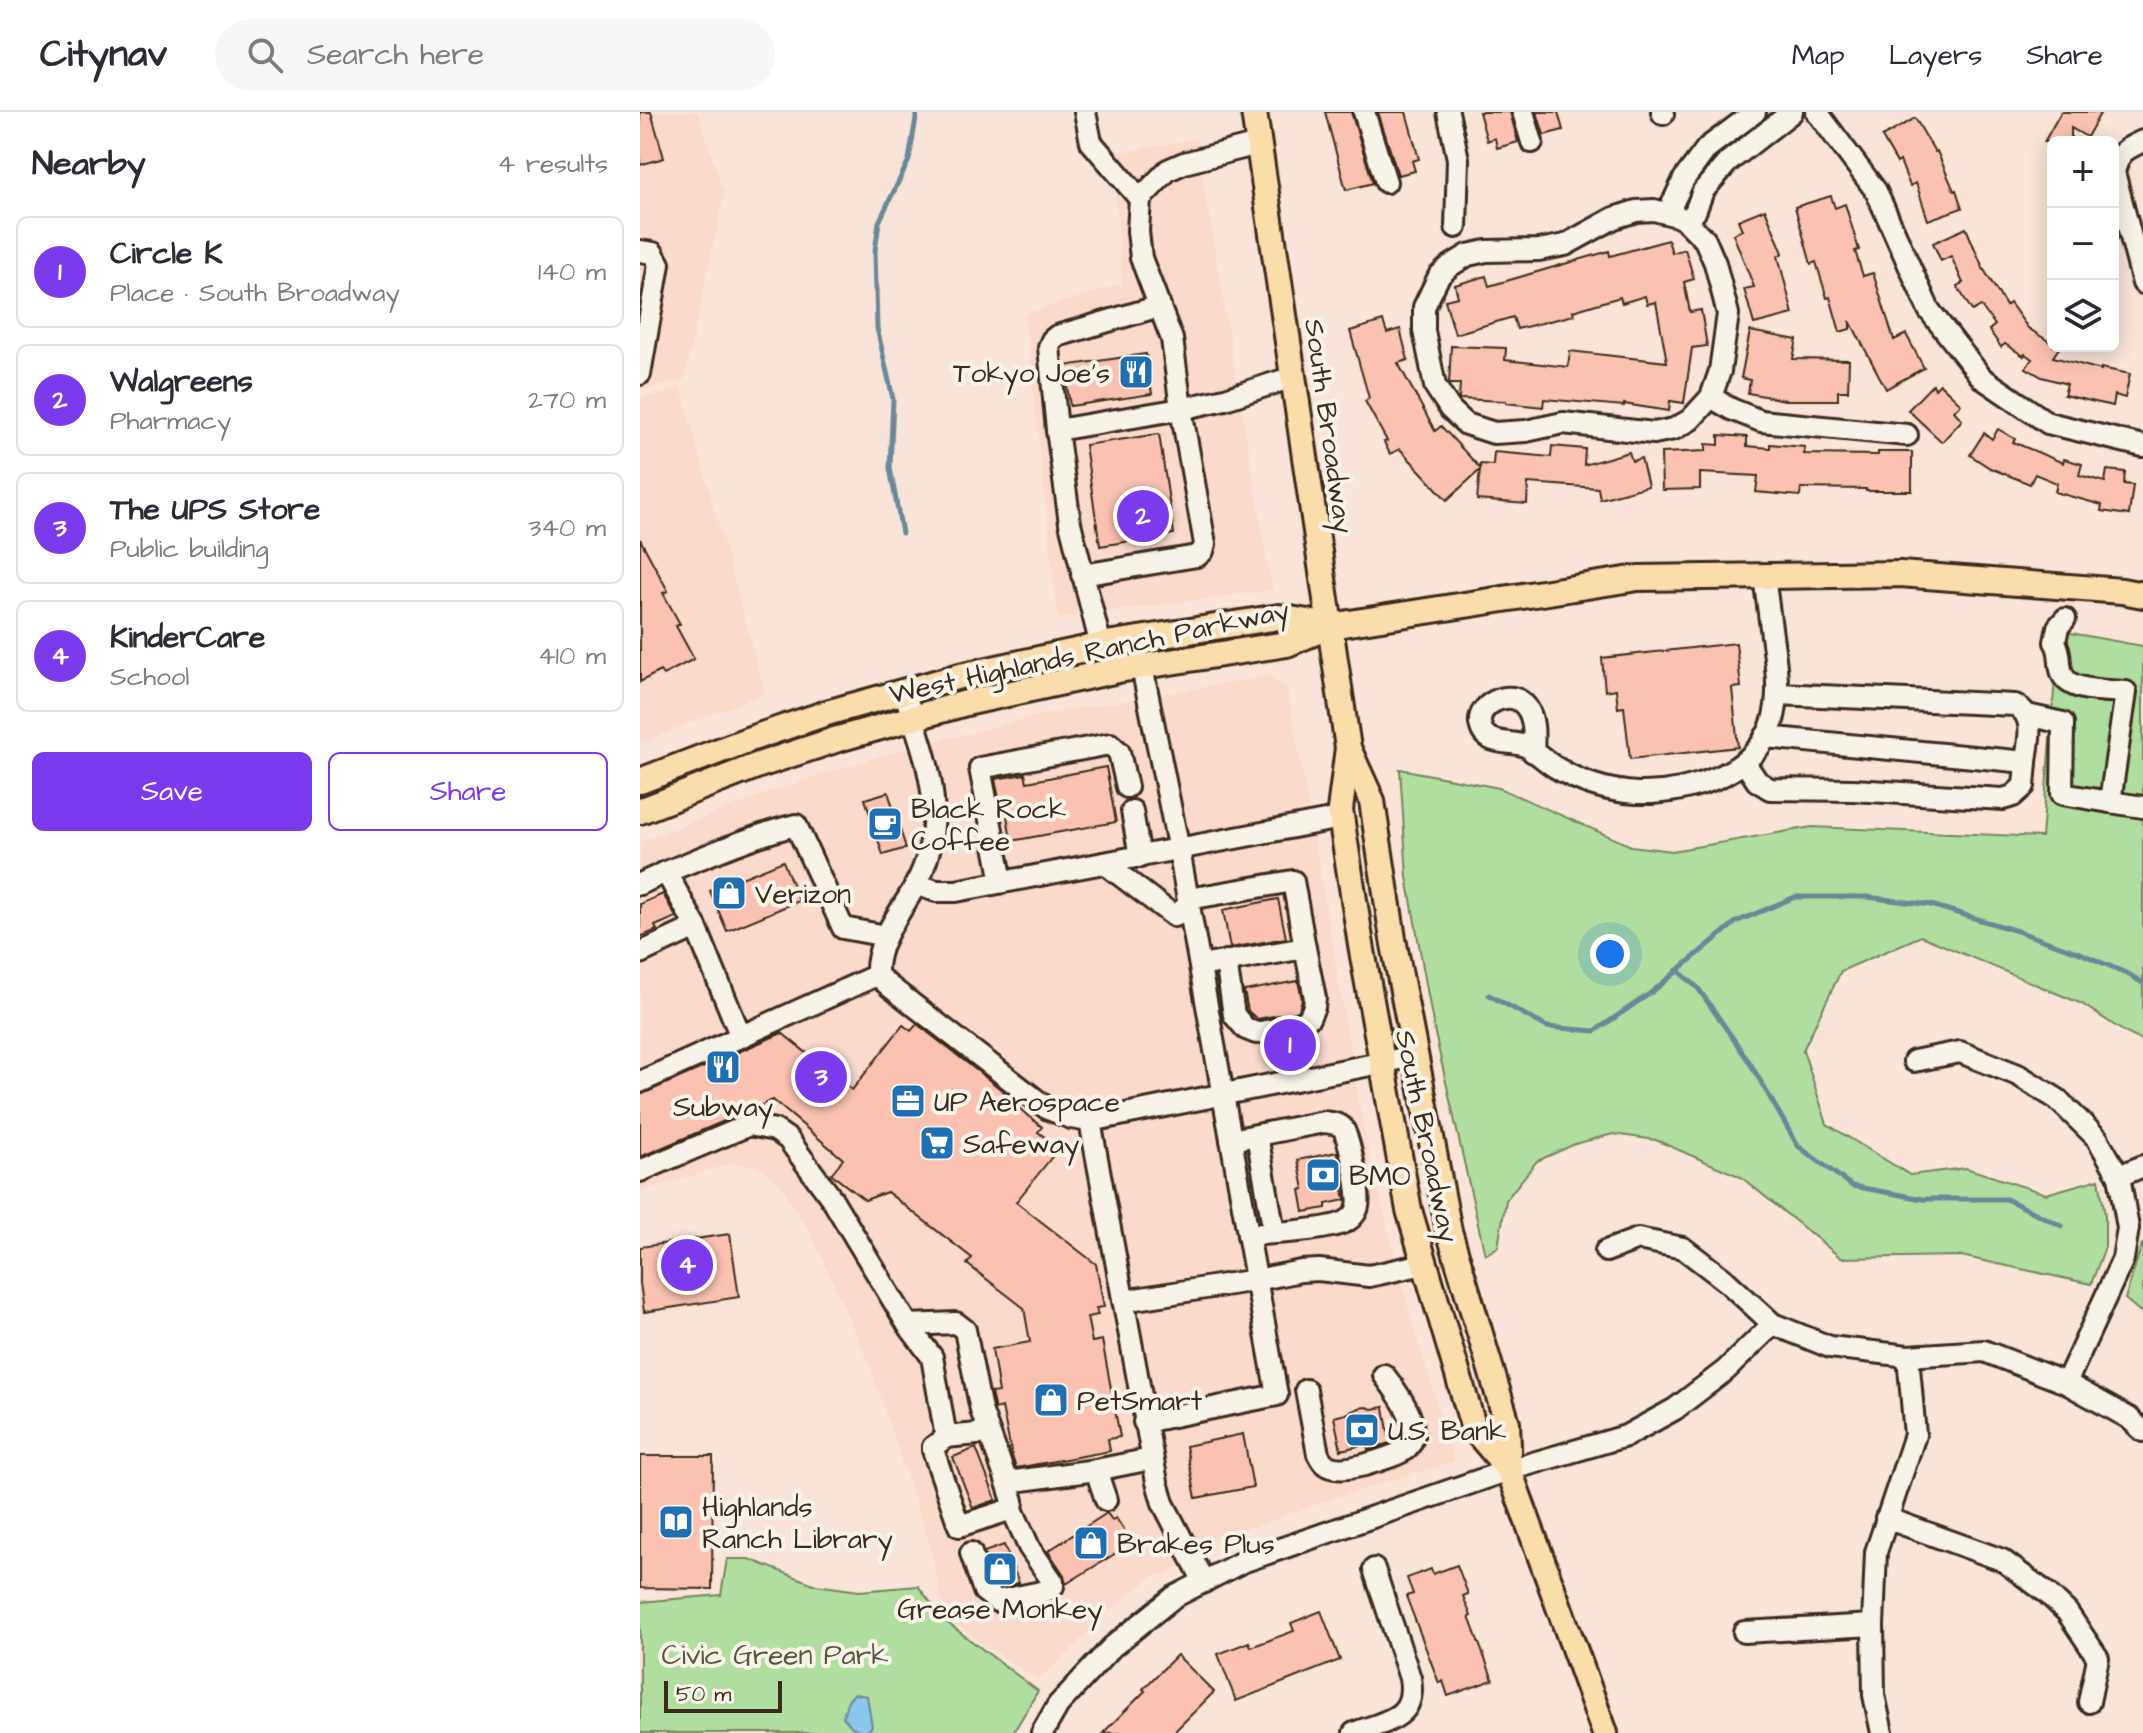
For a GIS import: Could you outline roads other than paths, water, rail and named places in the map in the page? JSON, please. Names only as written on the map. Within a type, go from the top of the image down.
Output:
[{"type":"main road","name":"South Broadway","points":[[1254,112],[1348,748],[1341,818],[1409,1210],[1474,1429],[1509,1470]]},
{"type":"main road","points":[[1330,626],[1638,578],[1900,574],[2143,595]]},
{"type":"main road","name":"West Highlands Ranch Parkway","points":[[642,775],[830,712],[960,676],[1101,646],[1279,617],[1330,626]]},
{"type":"main road","name":"West Highlands Ranch Parkway","points":[[640,811],[759,765],[966,703],[1142,667],[1287,644],[1330,626]]},
{"type":"main road","name":"South Broadway","points":[[1348,748],[1372,801],[1393,939],[1449,1231],[1507,1423],[1509,1470],[1605,1733]]},
{"type":"street","points":[[1085,112],[1091,142],[1140,199]]},
{"type":"street","points":[[1364,112],[1386,182]]},
{"type":"street","points":[[1448,112],[1458,159],[1456,227]]},
{"type":"street","points":[[1523,112],[1532,142]]},
{"type":"street","points":[[1677,217],[1684,179],[1707,148],[1755,112]]},
{"type":"street","points":[[1677,217],[1695,212],[1703,191],[1728,162],[1792,112]]},
{"type":"street","points":[[1817,112],[1876,191],[1929,310],[1982,378],[2048,423],[2143,446]]},
{"type":"street","points":[[2143,141],[2117,157],[2114,172],[2143,283]]},
{"type":"street","points":[[1082,575],[1197,556],[1203,551],[1205,544],[1172,339],[1141,258],[1138,231],[1140,199],[1168,170],[1258,144]]},
{"type":"street","points":[[1654,210],[1677,217],[1705,240],[1715,263],[1728,314],[1720,371],[1711,397],[1690,420],[1674,429],[1654,433],[1563,423],[1526,431],[1494,433],[1466,424],[1450,409],[1435,386],[1424,331],[1424,307],[1439,276],[1450,266],[1468,255],[1486,251],[1539,250],[1565,245],[1614,218],[1636,211],[1654,210]]},
{"type":"street","points":[[640,251],[653,253],[659,264],[640,374]]},
{"type":"street","points":[[1101,646],[1070,523],[1049,347],[1057,336],[1160,306]]},
{"type":"street","points":[[1057,430],[1181,409],[1225,399],[1293,377]]},
{"type":"street","points":[[1711,397],[1761,421],[1907,435]]},
{"type":"street","points":[[1533,752],[1557,769],[1586,782],[1607,789],[1638,793],[1674,791],[1701,785],[1745,763],[1765,737],[1777,707],[1778,678],[1764,576]]},
{"type":"street","points":[[2068,587],[2065,619],[2058,627],[2055,642],[2060,650],[2062,674],[2076,687],[2135,692],[2110,802]]},
{"type":"street","points":[[1142,667],[1179,850],[1277,1395],[1144,1422]]},
{"type":"street","points":[[904,691],[932,785],[934,818],[931,847],[916,884],[886,936],[876,963],[877,975],[1048,1109],[1090,1121],[1415,1056]]},
{"type":"street","points":[[1745,763],[1757,781],[1770,789],[1853,790],[2003,799],[2013,796],[2024,786],[2030,721],[2015,705],[1778,694]]},
{"type":"street","points":[[2027,715],[2063,723],[2062,794],[2143,807]]},
{"type":"street","points":[[1765,737],[2026,762]]},
{"type":"street","points":[[1002,882],[980,768],[1110,744],[1119,752],[1127,787]]},
{"type":"street","points":[[1132,811],[1140,857]]},
{"type":"street","points":[[916,884],[936,891],[956,891],[1341,818]]},
{"type":"street","points":[[640,884],[763,834],[796,825],[843,928],[886,936]]},
{"type":"street","points":[[1104,863],[1174,916],[1188,902],[1293,881],[1315,998],[1309,1018],[1301,1024],[1256,1033],[1246,1029],[1234,1015],[1226,961]]},
{"type":"street","points":[[666,872],[696,927],[741,1037]]},
{"type":"street","points":[[640,953],[696,927]]},
{"type":"street","points":[[1200,966],[1305,948]]},
{"type":"street","points":[[640,1082],[877,975]]},
{"type":"street","points":[[1914,1061],[1960,1052],[2018,1075],[2057,1099],[2097,1138],[2119,1176],[2128,1228],[2123,1259],[2066,1383]]},
{"type":"street","points":[[1090,1121],[1151,1459],[1163,1503],[1204,1582]]},
{"type":"street","points":[[1231,1140],[1324,1122],[1334,1123],[1345,1131],[1359,1192],[1359,1205],[1348,1221],[1248,1235]]},
{"type":"street","points":[[640,1171],[749,1125],[775,1130],[788,1139],[832,1199],[908,1325],[932,1357],[946,1437]]},
{"type":"street","points":[[1257,1135],[1274,1232]]},
{"type":"street","points":[[2119,1176],[2143,1166]]},
{"type":"street","points":[[1606,1251],[1638,1239],[1683,1248],[1725,1280],[1773,1324],[1830,1347],[1908,1356],[1984,1351],[2066,1383],[2129,1418],[2143,1431]]},
{"type":"street","points":[[1123,1301],[1301,1271],[1369,1276],[1424,1264]]},
{"type":"street","points":[[908,1325],[956,1323],[965,1330],[981,1410],[1013,1501],[1012,1509],[1029,1547],[1053,1586],[1046,1591],[997,1601],[984,1591],[971,1553]]},
{"type":"street","points":[[1042,1733],[1058,1705],[1112,1647],[1174,1597],[1242,1562],[1509,1470],[1626,1436],[1675,1409],[1726,1370],[1773,1324]]},
{"type":"street","points":[[1882,1733],[1874,1695],[1876,1552],[1915,1435],[1908,1356]]},
{"type":"street","points":[[1306,1390],[1322,1461],[1329,1467],[1337,1468],[1369,1464],[1405,1451],[1412,1433],[1408,1409],[1384,1375]]},
{"type":"street","points":[[988,1433],[946,1437],[933,1450],[959,1526],[1012,1509]]},
{"type":"street","points":[[1007,1482],[1151,1459]]},
{"type":"street","points":[[1096,1470],[1106,1500]]},
{"type":"street","points":[[1886,1518],[2002,1560],[2047,1593],[2067,1612],[2098,1658],[2089,1702]]},
{"type":"street","points":[[1354,1733],[1397,1716],[1409,1706],[1412,1692],[1374,1569]]},
{"type":"street","points":[[1744,1632],[1873,1625]]},
{"type":"water","points":[[854,1694],[867,1696],[872,1727],[864,1733],[852,1727],[843,1717],[847,1702]]},
{"type":"waterway","points":[[902,533],[890,468],[893,399],[877,328],[875,251],[879,222],[909,160],[917,112]]},
{"type":"waterway","points":[[1489,995],[1547,1027],[1595,1031],[1652,992],[1736,922],[1795,897],[1867,897],[1931,905],[2080,953],[2143,983]]},
{"type":"waterway","points":[[1677,970],[1698,988],[1750,1063],[1798,1146],[1852,1186],[1923,1199],[2006,1199],[2062,1226]]},
{"type":"place","name":"Tokyo Joe's","points":[[1136,372]]},
{"type":"place","name":"Walgreens","points":[[1143,516]]},
{"type":"place","name":"Black Rock Coffee","points":[[885,824]]},
{"type":"place","name":"Verizon","points":[[729,893]]},
{"type":"place","name":"Circle K","points":[[1290,1045]]},
{"type":"place","name":"Subway","points":[[723,1067]]},
{"type":"place","name":"The UPS Store","points":[[821,1077]]},
{"type":"place","name":"UP Aerospace","points":[[908,1101]]},
{"type":"place","name":"Safeway","points":[[937,1143]]},
{"type":"place","name":"BMO","points":[[1323,1175]]},
{"type":"place","name":"KinderCare","points":[[687,1265]]},
{"type":"place","name":"PetSmart","points":[[1051,1400]]},
{"type":"place","name":"U.S. Bank","points":[[1362,1430]]},
{"type":"place","name":"Highlands Ranch Library","points":[[676,1522]]},
{"type":"place","name":"Brakes Plus","points":[[1091,1543]]},
{"type":"place","name":"Grease Monkey","points":[[1000,1569]]},
{"type":"park label","name":"Civic Green Park","points":[[775,1654]]}]
